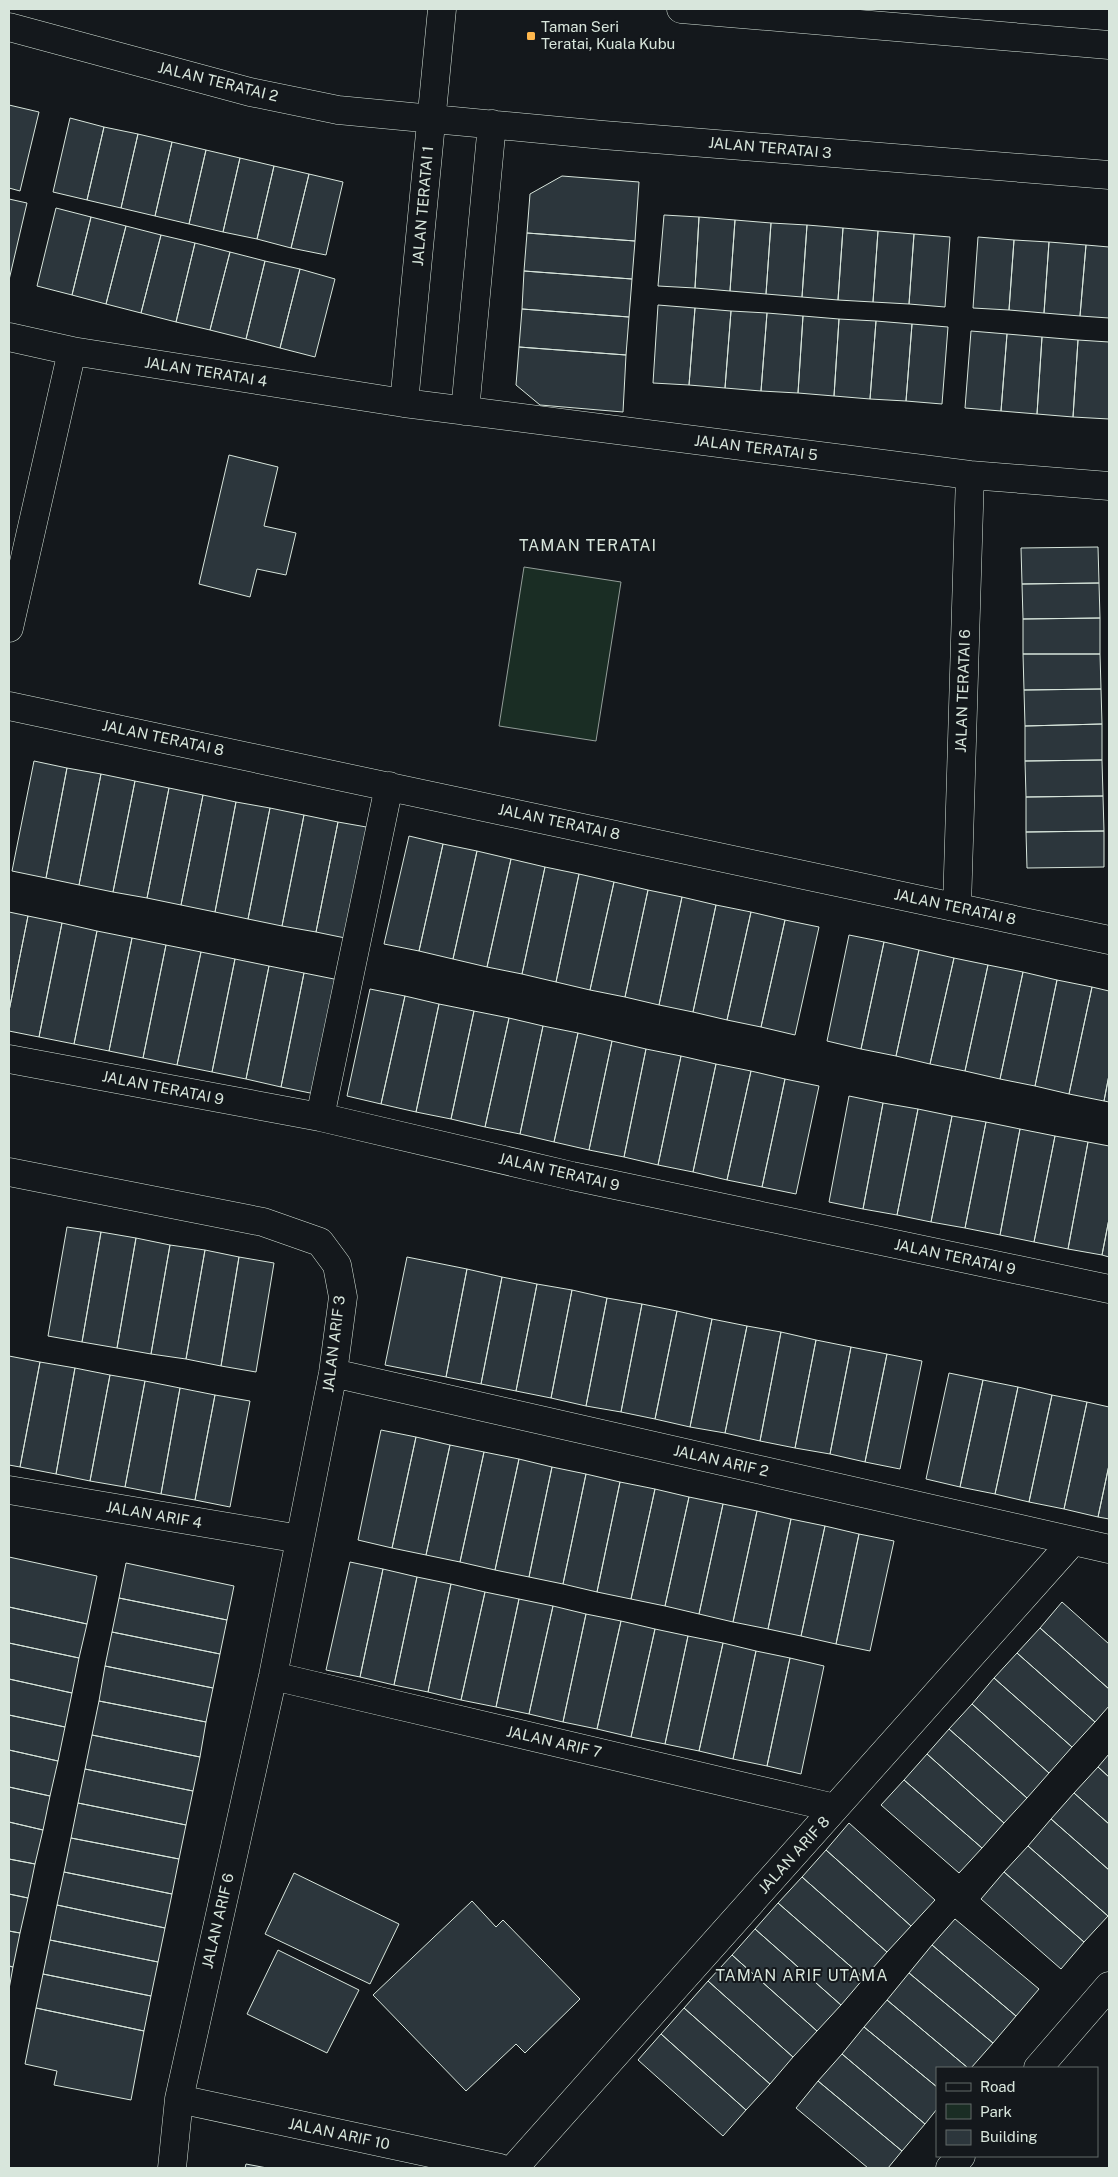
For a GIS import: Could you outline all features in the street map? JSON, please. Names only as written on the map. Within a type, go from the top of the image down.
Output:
[{"type":"street","name":"JALAN TERATAI 1","points":[[404,403],[442,9]]},
{"type":"street","points":[[681,9],[1109,44]]},
{"type":"street","name":"JALAN TERATAI 2","points":[[9,27],[250,92],[338,110],[431,120]]},
{"type":"street","name":"JALAN TERATAI 3","points":[[431,120],[1109,175]]},
{"type":"street","points":[[465,411],[492,124]]},
{"type":"street","name":"JALAN TERATAI 4","points":[[9,337],[72,352],[404,403]]},
{"type":"street","points":[[9,628],[72,352]]},
{"type":"street","name":"JALAN TERATAI 5","points":[[404,403],[970,475],[1109,486]]},
{"type":"street","name":"JALAN TERATAI 6","points":[[957,907],[970,475]]},
{"type":"street","name":"JALAN TERATAI 8","points":[[9,706],[1109,940]]},
{"type":"street","points":[[320,1117],[389,786]]},
{"type":"street","name":"JALAN TERATAI 9","points":[[9,1058],[320,1117],[572,1176],[1109,1289]]},
{"type":"street","name":"JALAN ARIF 3","points":[[9,1172],[263,1222],[320,1242],[337,1265],[343,1297],[333,1373],[273,1676]]},
{"type":"street","name":"JALAN ARIF 2","points":[[333,1373],[1109,1549]]},
{"type":"street","name":"JALAN ARIF 4","points":[[9,1490],[300,1539]]},
{"type":"street","name":"JALAN ARIF 8","points":[[514,2168],[1073,1541]]},
{"type":"street","name":"JALAN ARIF 7","points":[[273,1676],[835,1808]]},
{"type":"street","name":"JALAN ARIF 6","points":[[172,2168],[179,2099],[273,1676]]},
{"type":"street","points":[[1039,2067],[1109,1986]]},
{"type":"street","name":"JALAN ARIF 10","points":[[179,2099],[500,2168]]},
{"type":"street","points":[[950,2168],[960,2157]]},
{"type":"green space","points":[[524,567],[621,582],[596,741],[499,726]]},
{"type":"building","points":[[9,105],[39,112],[20,191],[9,188]]},
{"type":"building","points":[[70,118],[104,127],[87,200],[53,192]]},
{"type":"building","points":[[104,127],[138,134],[121,208],[87,200]]},
{"type":"building","points":[[138,134],[172,142],[155,216],[121,208]]},
{"type":"building","points":[[172,142],[206,150],[189,224],[155,216]]},
{"type":"building","points":[[206,150],[240,158],[223,232],[189,224]]},
{"type":"building","points":[[240,158],[274,166],[257,239],[223,232]]},
{"type":"building","points":[[274,166],[309,174],[291,248],[257,239]]},
{"type":"building","points":[[309,174],[343,182],[326,255],[291,248]]},
{"type":"building","points":[[562,176],[639,182],[635,241],[527,233],[530,194]]},
{"type":"building","points":[[9,199],[27,203],[9,280]]},
{"type":"building","points":[[56,208],[91,217],[72,295],[37,286]]},
{"type":"building","points":[[664,215],[699,217],[695,288],[658,286]]},
{"type":"building","points":[[91,217],[126,226],[106,304],[72,295]]},
{"type":"building","points":[[699,217],[735,220],[730,291],[695,288]]},
{"type":"building","points":[[735,220],[771,223],[766,294],[730,291]]},
{"type":"building","points":[[771,223],[807,225],[802,297],[766,294]]},
{"type":"building","points":[[807,225],[843,228],[838,300],[802,297]]},
{"type":"building","points":[[126,226],[161,235],[141,313],[106,304]]},
{"type":"building","points":[[843,228],[878,231],[873,302],[838,300]]},
{"type":"building","points":[[878,231],[914,234],[909,304],[873,302]]},
{"type":"building","points":[[527,233],[635,241],[632,279],[524,271]]},
{"type":"building","points":[[914,234],[950,237],[945,307],[909,304]]},
{"type":"building","points":[[161,235],[195,243],[176,322],[141,313]]},
{"type":"building","points":[[978,237],[1014,240],[1009,310],[973,308]]},
{"type":"building","points":[[1014,240],[1049,242],[1044,313],[1009,310]]},
{"type":"building","points":[[1049,242],[1086,245],[1080,316],[1044,313]]},
{"type":"building","points":[[195,243],[230,252],[210,330],[176,322]]},
{"type":"building","points":[[1086,245],[1109,247],[1109,318],[1080,316]]},
{"type":"building","points":[[230,252],[265,261],[246,339],[210,330]]},
{"type":"building","points":[[265,261],[300,269],[280,348],[246,339]]},
{"type":"building","points":[[300,269],[335,279],[315,357],[280,348]]},
{"type":"building","points":[[524,271],[632,279],[629,317],[522,309]]},
{"type":"building","points":[[658,305],[695,308],[689,385],[653,383]]},
{"type":"building","points":[[695,308],[731,311],[725,388],[689,385]]},
{"type":"building","points":[[522,309],[629,317],[626,355],[519,347]]},
{"type":"building","points":[[731,311],[767,313],[761,391],[725,388]]},
{"type":"building","points":[[767,313],[803,316],[798,393],[761,391]]},
{"type":"building","points":[[803,316],[839,319],[834,396],[798,393]]},
{"type":"building","points":[[839,319],[876,321],[870,399],[834,396]]},
{"type":"building","points":[[876,321],[912,324],[906,401],[870,399]]},
{"type":"building","points":[[912,324],[948,327],[942,404],[906,401]]},
{"type":"building","points":[[971,331],[1007,334],[1001,411],[965,408]]},
{"type":"building","points":[[1007,334],[1042,337],[1037,414],[1001,411]]},
{"type":"building","points":[[1042,337],[1078,340],[1073,417],[1037,414]]},
{"type":"building","points":[[1078,340],[1109,342],[1109,419],[1073,417]]},
{"type":"building","points":[[519,347],[626,355],[623,412],[540,405],[516,385]]},
{"type":"building","points":[[229,455],[278,467],[264,526],[296,533],[286,575],[257,569],[250,597],[199,584]]},
{"type":"building","points":[[1098,547],[1099,583],[1022,584],[1021,548]]},
{"type":"building","points":[[1099,583],[1100,618],[1023,619],[1022,584]]},
{"type":"building","points":[[1100,618],[1100,654],[1023,654],[1023,619]]},
{"type":"building","points":[[1023,654],[1100,654],[1101,689],[1024,690]]},
{"type":"building","points":[[1101,689],[1102,724],[1025,726],[1024,690]]},
{"type":"building","points":[[1102,724],[1102,760],[1025,761],[1025,726]]},
{"type":"building","points":[[1102,760],[1103,796],[1026,797],[1025,761]]},
{"type":"building","points":[[34,761],[67,768],[46,878],[12,871]]},
{"type":"building","points":[[67,768],[101,774],[79,885],[46,878]]},
{"type":"building","points":[[101,774],[135,781],[113,892],[79,885]]},
{"type":"building","points":[[135,781],[169,788],[147,898],[113,892]]},
{"type":"building","points":[[169,788],[203,795],[181,905],[147,898]]},
{"type":"building","points":[[203,795],[236,802],[215,912],[181,905]]},
{"type":"building","points":[[1103,796],[1104,831],[1026,832],[1026,797]]},
{"type":"building","points":[[236,802],[270,808],[248,919],[215,912]]},
{"type":"building","points":[[270,808],[304,815],[282,926],[248,919]]},
{"type":"building","points":[[304,815],[338,822],[316,932],[282,926]]},
{"type":"building","points":[[338,822],[372,828],[350,939],[316,932]]},
{"type":"building","points":[[1104,831],[1104,867],[1027,868],[1026,832]]},
{"type":"building","points":[[409,836],[443,844],[419,951],[384,944]]},
{"type":"building","points":[[443,844],[477,851],[453,959],[419,951]]},
{"type":"building","points":[[477,851],[511,859],[487,967],[453,959]]},
{"type":"building","points":[[511,859],[545,867],[522,974],[487,967]]},
{"type":"building","points":[[545,867],[579,874],[556,982],[522,974]]},
{"type":"building","points":[[579,874],[614,882],[590,990],[556,982]]},
{"type":"building","points":[[614,882],[648,890],[625,997],[590,990]]},
{"type":"building","points":[[648,890],[682,897],[659,1005],[625,997]]},
{"type":"building","points":[[682,897],[716,905],[693,1012],[659,1005]]},
{"type":"building","points":[[716,905],[751,912],[727,1020],[693,1012]]},
{"type":"building","points":[[9,912],[28,916],[9,1011]]},
{"type":"building","points":[[751,912],[785,920],[761,1027],[727,1020]]},
{"type":"building","points":[[28,916],[62,923],[39,1037],[9,1031],[9,1011]]},
{"type":"building","points":[[785,920],[819,927],[795,1035],[761,1027]]},
{"type":"building","points":[[62,923],[97,931],[74,1044],[39,1037]]},
{"type":"building","points":[[97,931],[132,938],[109,1051],[74,1044]]},
{"type":"building","points":[[849,935],[884,942],[861,1049],[827,1041]]},
{"type":"building","points":[[132,938],[166,945],[143,1058],[109,1051]]},
{"type":"building","points":[[884,942],[919,950],[896,1056],[861,1049]]},
{"type":"building","points":[[166,945],[201,952],[177,1065],[143,1058]]},
{"type":"building","points":[[919,950],[954,958],[930,1064],[896,1056]]},
{"type":"building","points":[[201,952],[235,959],[212,1072],[177,1065]]},
{"type":"building","points":[[954,958],[988,965],[965,1071],[930,1064]]},
{"type":"building","points":[[235,959],[269,966],[246,1079],[212,1072]]},
{"type":"building","points":[[988,965],[1023,972],[1000,1079],[965,1071]]},
{"type":"building","points":[[269,966],[304,973],[281,1087],[246,1079]]},
{"type":"building","points":[[1023,972],[1057,980],[1035,1086],[1000,1079]]},
{"type":"building","points":[[304,973],[339,980],[315,1094],[281,1087]]},
{"type":"building","points":[[1057,980],[1092,987],[1069,1094],[1035,1086]]},
{"type":"building","points":[[1092,987],[1109,991],[1109,1075],[1104,1101],[1069,1094]]},
{"type":"building","points":[[370,989],[405,996],[381,1104],[347,1096]]},
{"type":"building","points":[[405,996],[439,1004],[416,1112],[381,1104]]},
{"type":"building","points":[[439,1004],[474,1011],[451,1119],[416,1112]]},
{"type":"building","points":[[474,1011],[509,1018],[485,1127],[451,1119]]},
{"type":"building","points":[[509,1018],[543,1026],[520,1134],[485,1127]]},
{"type":"building","points":[[543,1026],[578,1033],[554,1142],[520,1134]]},
{"type":"building","points":[[578,1033],[612,1041],[589,1150],[554,1142]]},
{"type":"building","points":[[612,1041],[646,1049],[624,1157],[589,1150]]},
{"type":"building","points":[[646,1049],[681,1056],[658,1165],[624,1157]]},
{"type":"building","points":[[681,1056],[716,1064],[693,1172],[658,1165]]},
{"type":"building","points":[[716,1064],[751,1071],[727,1180],[693,1172]]},
{"type":"building","points":[[751,1071],[785,1079],[762,1187],[727,1180]]},
{"type":"building","points":[[1109,1075],[1109,1102],[1104,1101]]},
{"type":"building","points":[[785,1079],[819,1086],[796,1194],[762,1187]]},
{"type":"building","points":[[849,1096],[883,1103],[863,1209],[829,1202]]},
{"type":"building","points":[[883,1103],[918,1109],[897,1215],[863,1209]]},
{"type":"building","points":[[918,1109],[952,1116],[931,1222],[897,1215]]},
{"type":"building","points":[[952,1116],[986,1122],[965,1228],[931,1222]]},
{"type":"building","points":[[986,1122],[1020,1129],[1000,1235],[965,1228]]},
{"type":"building","points":[[1020,1129],[1055,1136],[1034,1242],[1000,1235]]},
{"type":"building","points":[[1055,1136],[1088,1142],[1068,1249],[1034,1242]]},
{"type":"building","points":[[1088,1142],[1109,1146],[1109,1219],[1102,1255],[1068,1249]]},
{"type":"building","points":[[1109,1219],[1109,1257],[1102,1255]]},
{"type":"building","points":[[67,1227],[101,1232],[82,1342],[48,1336]]},
{"type":"building","points":[[101,1232],[136,1238],[117,1348],[82,1342]]},
{"type":"building","points":[[136,1238],[170,1245],[151,1354],[117,1348]]},
{"type":"building","points":[[170,1245],[205,1250],[186,1359],[151,1354]]},
{"type":"building","points":[[205,1250],[239,1257],[221,1366],[186,1359]]},
{"type":"building","points":[[239,1257],[274,1263],[256,1372],[221,1366]]},
{"type":"building","points":[[407,1257],[467,1269],[446,1377],[385,1365]]},
{"type":"building","points":[[467,1269],[502,1277],[481,1384],[446,1377]]},
{"type":"building","points":[[502,1277],[537,1284],[516,1391],[481,1384]]},
{"type":"building","points":[[537,1284],[572,1290],[551,1398],[516,1391]]},
{"type":"building","points":[[572,1290],[607,1298],[586,1406],[551,1398]]},
{"type":"building","points":[[607,1298],[642,1304],[621,1412],[586,1406]]},
{"type":"building","points":[[642,1304],[677,1311],[655,1419],[621,1412]]},
{"type":"building","points":[[677,1311],[712,1319],[690,1427],[655,1419]]},
{"type":"building","points":[[712,1319],[747,1326],[725,1433],[690,1427]]},
{"type":"building","points":[[747,1326],[781,1332],[760,1441],[725,1433]]},
{"type":"building","points":[[781,1332],[816,1340],[795,1448],[760,1441]]},
{"type":"building","points":[[816,1340],[851,1347],[830,1454],[795,1448]]},
{"type":"building","points":[[851,1347],[887,1354],[865,1462],[830,1454]]},
{"type":"building","points":[[887,1354],[922,1361],[900,1469],[865,1462]]},
{"type":"building","points":[[9,1356],[40,1362],[20,1467],[9,1465]]},
{"type":"building","points":[[40,1362],[75,1368],[56,1474],[20,1467]]},
{"type":"building","points":[[75,1368],[110,1375],[90,1481],[56,1474]]},
{"type":"building","points":[[949,1373],[983,1380],[960,1487],[926,1479]]},
{"type":"building","points":[[110,1375],[145,1381],[125,1487],[90,1481]]},
{"type":"building","points":[[983,1380],[1018,1387],[995,1494],[960,1487]]},
{"type":"building","points":[[145,1381],[180,1388],[161,1494],[125,1487]]},
{"type":"building","points":[[1018,1387],[1052,1395],[1029,1502],[995,1494]]},
{"type":"building","points":[[180,1388],[215,1395],[195,1500],[161,1494]]},
{"type":"building","points":[[215,1395],[250,1401],[230,1507],[195,1500]]},
{"type":"building","points":[[1052,1395],[1087,1402],[1064,1509],[1029,1502]]},
{"type":"building","points":[[1087,1402],[1109,1407],[1109,1465],[1098,1517],[1064,1509]]},
{"type":"building","points":[[381,1430],[416,1437],[392,1548],[358,1540]]},
{"type":"building","points":[[416,1437],[450,1445],[426,1555],[392,1548]]},
{"type":"building","points":[[450,1445],[484,1452],[460,1562],[426,1555]]},
{"type":"building","points":[[484,1452],[519,1459],[495,1570],[460,1562]]},
{"type":"building","points":[[519,1459],[552,1467],[529,1577],[495,1570]]},
{"type":"building","points":[[1109,1465],[1109,1519],[1098,1517]]},
{"type":"building","points":[[552,1467],[586,1474],[563,1584],[529,1577]]},
{"type":"building","points":[[586,1474],[620,1482],[597,1592],[563,1584]]},
{"type":"building","points":[[620,1482],[655,1489],[631,1599],[597,1592]]},
{"type":"building","points":[[655,1489],[689,1497],[665,1606],[631,1599]]},
{"type":"building","points":[[689,1497],[723,1504],[699,1614],[665,1606]]},
{"type":"building","points":[[723,1504],[757,1511],[733,1622],[699,1614]]},
{"type":"building","points":[[757,1511],[791,1519],[768,1629],[733,1622]]},
{"type":"building","points":[[791,1519],[825,1526],[801,1636],[768,1629]]},
{"type":"building","points":[[825,1526],[859,1534],[836,1644],[801,1636]]},
{"type":"building","points":[[859,1534],[894,1541],[870,1651],[836,1644]]},
{"type":"building","points":[[9,1557],[97,1576],[87,1624],[9,1607]]},
{"type":"building","points":[[350,1562],[383,1569],[360,1677],[326,1670]]},
{"type":"building","points":[[126,1563],[234,1586],[227,1620],[119,1598]]},
{"type":"building","points":[[383,1569],[417,1577],[394,1685],[360,1677]]},
{"type":"building","points":[[417,1577],[451,1584],[428,1692],[394,1685]]},
{"type":"building","points":[[451,1584],[485,1592],[461,1700],[428,1692]]},
{"type":"building","points":[[485,1592],[519,1599],[496,1707],[461,1700]]},
{"type":"building","points":[[119,1598],[227,1620],[220,1654],[112,1632]]},
{"type":"building","points":[[519,1599],[553,1606],[529,1714],[496,1707]]},
{"type":"building","points":[[1062,1602],[1109,1644],[1109,1689],[1040,1628]]},
{"type":"building","points":[[553,1606],[586,1614],[563,1722],[529,1714]]},
{"type":"building","points":[[9,1607],[87,1624],[79,1658],[9,1643]]},
{"type":"building","points":[[586,1614],[621,1621],[597,1729],[563,1722]]},
{"type":"building","points":[[621,1621],[655,1629],[631,1737],[597,1729]]},
{"type":"building","points":[[1040,1628],[1109,1689],[1109,1706],[1095,1722],[1017,1653]]},
{"type":"building","points":[[655,1629],[688,1636],[665,1744],[631,1737]]},
{"type":"building","points":[[112,1632],[220,1654],[213,1688],[105,1666]]},
{"type":"building","points":[[688,1636],[723,1643],[699,1751],[665,1744]]},
{"type":"building","points":[[9,1643],[79,1658],[72,1693],[9,1679]]},
{"type":"building","points":[[723,1643],[756,1651],[733,1759],[699,1751]]},
{"type":"building","points":[[756,1651],[790,1658],[767,1766],[733,1759]]},
{"type":"building","points":[[1017,1653],[1095,1722],[1072,1747],[994,1678]]},
{"type":"building","points":[[790,1658],[824,1666],[801,1774],[767,1766]]},
{"type":"building","points":[[105,1666],[213,1688],[206,1722],[99,1701]]},
{"type":"building","points":[[994,1678],[1072,1747],[1049,1773],[972,1704]]},
{"type":"building","points":[[9,1679],[72,1693],[65,1727],[9,1715]]},
{"type":"building","points":[[99,1701],[206,1722],[200,1757],[92,1735]]},
{"type":"building","points":[[972,1704],[1049,1773],[1027,1798],[949,1729]]},
{"type":"building","points":[[9,1715],[65,1727],[58,1761],[9,1750]]},
{"type":"building","points":[[949,1729],[1027,1798],[1004,1823],[927,1754]]},
{"type":"building","points":[[92,1735],[200,1757],[193,1791],[85,1769]]},
{"type":"building","points":[[9,1750],[58,1761],[50,1796],[9,1787]]},
{"type":"building","points":[[927,1754],[1004,1823],[982,1848],[904,1780]]},
{"type":"building","points":[[1109,1754],[1109,1777],[1098,1767]]},
{"type":"building","points":[[1098,1767],[1109,1777],[1109,1824],[1074,1793]]},
{"type":"building","points":[[85,1769],[193,1791],[186,1825],[78,1803]]},
{"type":"building","points":[[904,1780],[982,1848],[959,1873],[881,1805]]},
{"type":"building","points":[[9,1787],[50,1796],[43,1830],[9,1822]]},
{"type":"building","points":[[1074,1793],[1109,1824],[1109,1870],[1051,1819]]},
{"type":"building","points":[[78,1803],[186,1825],[179,1859],[71,1838]]},
{"type":"building","points":[[1051,1819],[1109,1870],[1108,1916],[1028,1846]]},
{"type":"building","points":[[9,1822],[43,1830],[35,1864],[9,1859]]},
{"type":"building","points":[[849,1823],[935,1900],[911,1926],[826,1850]]},
{"type":"building","points":[[71,1838],[179,1859],[172,1894],[64,1872]]},
{"type":"building","points":[[1028,1846],[1108,1916],[1084,1942],[1004,1872]]},
{"type":"building","points":[[826,1850],[911,1926],[887,1952],[802,1877]]},
{"type":"building","points":[[9,1859],[35,1864],[28,1898],[9,1894]]},
{"type":"building","points":[[64,1872],[172,1894],[165,1928],[57,1905]]},
{"type":"building","points":[[1004,1872],[1084,1942],[1061,1969],[981,1899]]},
{"type":"building","points":[[294,1873],[399,1924],[370,1984],[265,1934]]},
{"type":"building","points":[[802,1877],[887,1952],[864,1978],[778,1903]]},
{"type":"building","points":[[9,1894],[28,1898],[20,1933],[9,1931]]},
{"type":"building","points":[[472,1901],[496,1927],[503,1920],[580,1999],[525,2053],[516,2044],[466,2091],[373,1995]]},
{"type":"building","points":[[778,1903],[864,1978],[841,2005],[755,1929]]},
{"type":"building","points":[[57,1905],[165,1928],[158,1962],[50,1940]]},
{"type":"building","points":[[955,1919],[1039,1989],[1016,2016],[932,1945]]},
{"type":"building","points":[[755,1929],[841,2005],[817,2031],[732,1955]]},
{"type":"building","points":[[9,1931],[20,1933],[13,1967],[9,1966]]},
{"type":"building","points":[[50,1940],[158,1962],[151,1996],[43,1974]]},
{"type":"building","points":[[932,1945],[1016,2016],[993,2043],[909,1973]]},
{"type":"building","points":[[278,1950],[359,1990],[327,2053],[247,2014]]},
{"type":"building","points":[[732,1955],[817,2031],[793,2057],[708,1981]]},
{"type":"building","points":[[9,1966],[13,1967],[9,1989]]},
{"type":"building","points":[[909,1973],[993,2043],[972,2067],[967,2067],[887,2000]]},
{"type":"building","points":[[43,1974],[151,1996],[144,2031],[36,2008]]},
{"type":"building","points":[[708,1981],[793,2057],[770,2084],[684,2008]]},
{"type":"building","points":[[887,2000],[967,2067],[936,2067],[936,2086],[864,2027]]},
{"type":"building","points":[[36,2008],[144,2031],[131,2100],[54,2085],[57,2071],[25,2064]]},
{"type":"building","points":[[684,2008],[770,2084],[746,2110],[661,2034]]},
{"type":"building","points":[[864,2027],[936,2086],[936,2110],[925,2124],[842,2054]]},
{"type":"building","points":[[661,2034],[746,2110],[723,2136],[638,2060]]},
{"type":"building","points":[[842,2054],[925,2124],[902,2151],[818,2081]]},
{"type":"building","points":[[818,2081],[902,2151],[888,2168],[868,2168],[796,2108]]},
{"type":"building","points":[[246,2164],[267,2168],[245,2168]]},
{"type":"place","name":"Taman Seri Teratai, Kuala Kubu","points":[[531,36]]},
{"type":"district","name":"TAMAN TERATAI","points":[[588,545]]},
{"type":"district","name":"TAMAN ARIF UTAMA","points":[[802,1975]]}]
